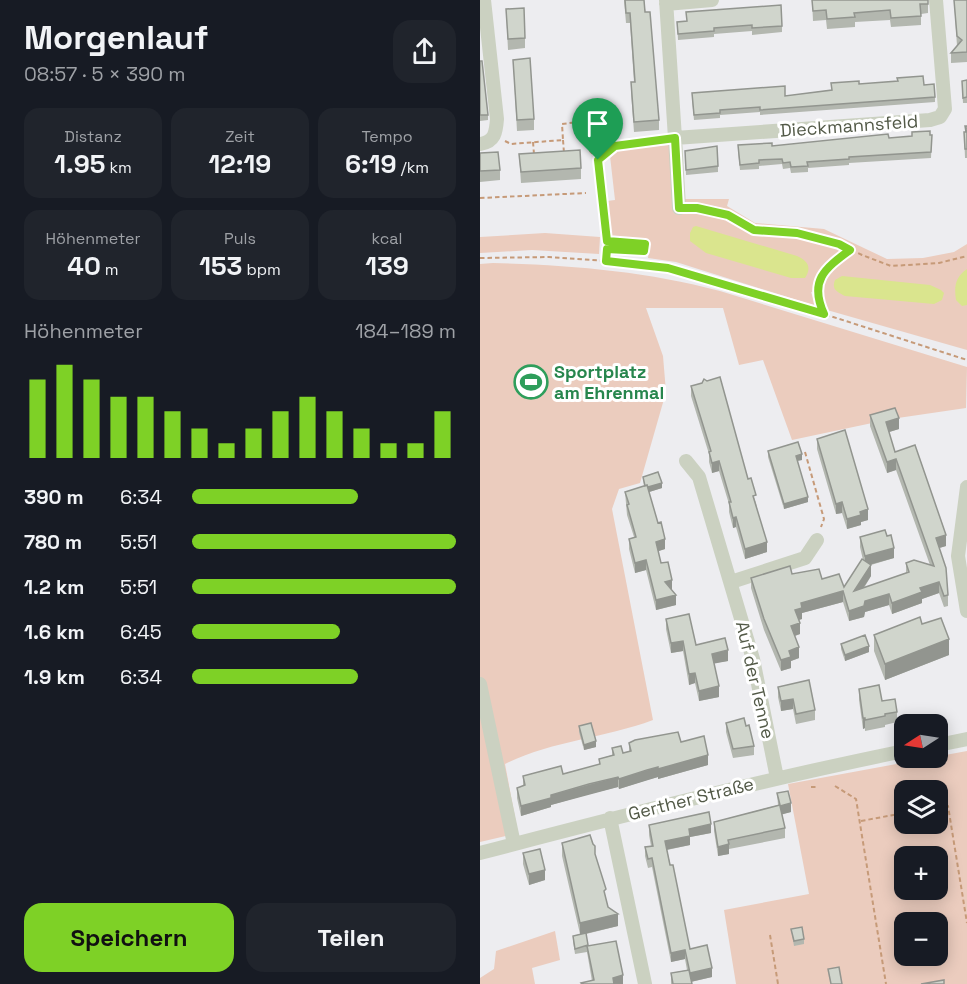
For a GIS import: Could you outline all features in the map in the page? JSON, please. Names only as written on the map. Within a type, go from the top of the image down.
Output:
[{"type":"street","points":[[480,144],[488,143],[494,137],[497,119],[485,53],[484,0]]},
{"type":"street","points":[[679,208],[666,2],[712,0]]},
{"type":"street","name":"Dieckmannsfeld","points":[[675,138],[930,120],[940,117],[945,109],[936,0]]},
{"type":"street","name":"Auf der Tenne","points":[[686,461],[699,477],[731,582],[753,659],[777,778]]},
{"type":"street","points":[[967,487],[958,556],[967,611]]},
{"type":"street","points":[[731,582],[805,558],[817,540]]},
{"type":"street","points":[[480,684],[514,844]]},
{"type":"street","points":[[948,743],[967,739]]},
{"type":"street","name":"Gerther Straße","points":[[480,853],[610,818],[777,778],[894,753]]},
{"type":"street","points":[[610,818],[645,984]]},
{"type":"path","points":[[565,159],[562,124],[585,121],[590,150],[598,160],[607,241],[645,244],[644,251],[607,249],[606,261]]},
{"type":"path","points":[[494,137],[511,144],[563,140]]},
{"type":"path","points":[[598,160],[615,146],[675,138]]},
{"type":"path","points":[[533,142],[534,158]]},
{"type":"path","points":[[480,198],[586,193]]},
{"type":"path","points":[[679,208],[697,208],[728,215],[754,230],[797,233],[839,244],[891,266],[939,263],[967,256]]},
{"type":"path","points":[[824,314],[819,303],[817,289],[819,282],[825,271],[850,250]]},
{"type":"path","points":[[480,258],[549,257],[668,268],[824,314],[967,360]]},
{"type":"path","points":[[805,452],[824,519],[817,540]]},
{"type":"path","points":[[835,786],[856,799],[886,984]]},
{"type":"path","points":[[811,787],[818,787]]},
{"type":"path","points":[[948,806],[967,923]]},
{"type":"path","points":[[861,821],[894,815]]},
{"type":"path","points":[[770,935],[778,984]]},
{"type":"shaded area","points":[[669,145],[673,199],[729,199],[727,206],[755,223],[824,229],[887,259],[923,258],[954,252],[967,244],[967,350],[827,310],[822,294],[811,292],[816,306],[676,262],[648,258],[650,240],[611,236],[607,201],[615,200],[610,156],[618,149]]},
{"type":"shaded area","points":[[696,226],[797,256],[808,265],[807,274],[805,278],[791,278],[706,253],[690,241],[690,233]]},
{"type":"shaded area","points":[[545,233],[600,237],[599,254],[532,250],[480,253],[480,237]]},
{"type":"shaded area","points":[[480,264],[607,270],[692,284],[967,367],[966,408],[891,419],[792,440],[763,360],[739,365],[723,308],[646,308],[663,356],[666,392],[640,483],[619,489],[612,509],[653,720],[541,750],[505,764],[518,833],[480,842]]},
{"type":"shaded area","points":[[967,269],[967,305],[962,306],[956,300],[955,287],[960,275]]},
{"type":"shaded area","points":[[842,276],[930,285],[944,293],[942,300],[934,304],[845,296],[834,286],[835,280]]},
{"type":"shaded area","points":[[967,751],[967,984],[736,984],[724,910],[809,894],[788,784],[894,764],[894,768],[948,768],[948,755]]},
{"type":"shaded area","points":[[555,931],[560,960],[532,968],[535,984],[480,984],[480,978],[494,969],[496,951]]},
{"type":"building","points":[[625,0],[644,0],[645,12],[650,12],[659,120],[634,122],[631,82],[635,82],[630,13],[626,13]]},
{"type":"building","points":[[812,0],[928,0],[928,4],[920,4],[921,16],[891,18],[890,10],[854,13],[855,17],[827,19],[826,10],[813,11]]},
{"type":"building","points":[[954,0],[967,0],[967,52],[951,53],[962,40],[957,36]]},
{"type":"building","points":[[781,5],[782,26],[752,28],[752,25],[678,34],[677,22],[687,21],[686,12]]},
{"type":"building","points":[[524,8],[525,38],[508,39],[506,9]]},
{"type":"building","points":[[530,58],[534,119],[517,120],[513,60]]},
{"type":"building","points":[[480,61],[482,61],[488,115],[480,115]]},
{"type":"building","points":[[923,76],[924,85],[934,84],[935,97],[760,110],[760,107],[720,110],[720,113],[694,115],[692,93],[785,86],[785,96],[832,90],[831,83],[859,81],[859,84],[898,81],[897,78]]},
{"type":"building","points":[[967,80],[967,97],[963,98],[962,81]]},
{"type":"building","points":[[965,126],[967,126],[967,149],[965,149]]},
{"type":"building","points":[[930,131],[932,135],[931,152],[849,157],[849,159],[807,162],[808,166],[791,167],[790,162],[783,163],[782,159],[759,160],[759,163],[740,165],[738,145],[772,143],[772,146],[888,134],[889,138],[912,136],[912,132]]},
{"type":"building","points":[[717,146],[718,166],[686,170],[685,151]]},
{"type":"building","points":[[580,150],[581,168],[521,172],[519,154]]},
{"type":"building","points":[[498,152],[500,170],[480,171],[480,153]]},
{"type":"building","points":[[720,377],[748,479],[751,478],[756,495],[753,496],[767,542],[745,549],[736,517],[733,518],[729,502],[731,502],[719,461],[712,463],[709,452],[711,451],[691,386],[702,383],[704,379],[707,381]]},
{"type":"building","points":[[895,408],[899,418],[886,422],[895,452],[915,445],[946,535],[936,538],[946,568],[948,595],[944,596],[939,582],[920,588],[922,592],[892,603],[889,594],[865,601],[864,606],[849,611],[843,591],[801,603],[802,608],[795,610],[800,623],[791,626],[799,647],[789,651],[791,657],[781,660],[764,619],[751,578],[790,566],[792,574],[819,569],[822,579],[839,574],[844,587],[862,559],[871,565],[854,591],[909,572],[906,563],[914,560],[934,566],[896,459],[887,462],[870,415]]},
{"type":"building","points":[[845,430],[868,509],[860,512],[861,515],[847,519],[842,502],[836,504],[817,439]]},
{"type":"building","points":[[798,442],[802,454],[796,456],[808,497],[784,504],[768,451]]},
{"type":"building","points":[[658,472],[662,483],[645,486],[643,477]]},
{"type":"building","points":[[647,485],[665,539],[656,542],[661,563],[668,562],[672,580],[665,582],[676,595],[656,600],[646,560],[635,563],[629,539],[636,537],[625,492]]},
{"type":"building","points":[[885,530],[887,536],[891,535],[894,548],[865,556],[860,537]]},
{"type":"building","points":[[689,614],[696,645],[725,638],[728,650],[712,654],[719,686],[699,691],[695,673],[689,674],[683,641],[671,643],[666,619]]},
{"type":"building","points":[[920,617],[922,624],[941,618],[949,639],[885,664],[874,635]]},
{"type":"building","points":[[865,635],[869,646],[845,655],[841,644]]},
{"type":"building","points":[[809,680],[815,710],[796,714],[793,699],[781,701],[778,687]]},
{"type":"building","points":[[879,685],[882,701],[895,699],[897,712],[865,720],[859,689]]},
{"type":"building","points":[[744,718],[746,726],[749,725],[754,746],[733,749],[726,723]]},
{"type":"building","points":[[591,723],[596,741],[584,745],[579,726]]},
{"type":"building","points":[[678,732],[681,742],[704,736],[708,755],[619,779],[618,777],[589,784],[521,806],[517,788],[525,785],[523,776],[561,766],[563,774],[600,764],[599,759],[614,755],[612,748],[621,746],[623,753],[631,751],[629,743],[635,740]]},
{"type":"building","points":[[788,791],[791,803],[780,806],[785,828],[728,840],[729,844],[718,847],[714,822],[780,805],[777,793]]},
{"type":"building","points":[[709,812],[711,824],[689,829],[690,836],[665,841],[670,865],[673,865],[690,949],[707,945],[712,968],[690,973],[685,950],[671,953],[652,858],[648,859],[645,847],[653,846],[649,825]]},
{"type":"building","points":[[590,835],[606,889],[604,891],[608,907],[618,914],[580,923],[562,843]]},
{"type":"building","points":[[540,849],[545,870],[529,874],[523,853]]},
{"type":"building","points":[[802,927],[804,939],[794,941],[791,929]]},
{"type":"building","points":[[586,933],[588,945],[575,949],[573,936]]},
{"type":"building","points":[[616,941],[623,975],[613,978],[614,984],[582,984],[594,980],[587,946]]},
{"type":"building","points":[[839,967],[842,984],[831,984],[828,969]]},
{"type":"building","points":[[689,970],[692,984],[673,984],[671,973]]},
{"type":"building","points":[[944,980],[944,984],[921,984]]},
{"type":"place","name":"Sportplatz am Ehrenmal","points":[[531,382]]},
{"type":"route","points":[[675,138],[679,208],[697,208],[728,215],[754,230],[797,233],[839,244],[850,250],[825,271],[819,282],[817,289],[819,303],[824,314],[668,268],[606,261],[607,249],[644,251],[645,244],[607,241],[598,160],[615,146],[675,138]]}]
